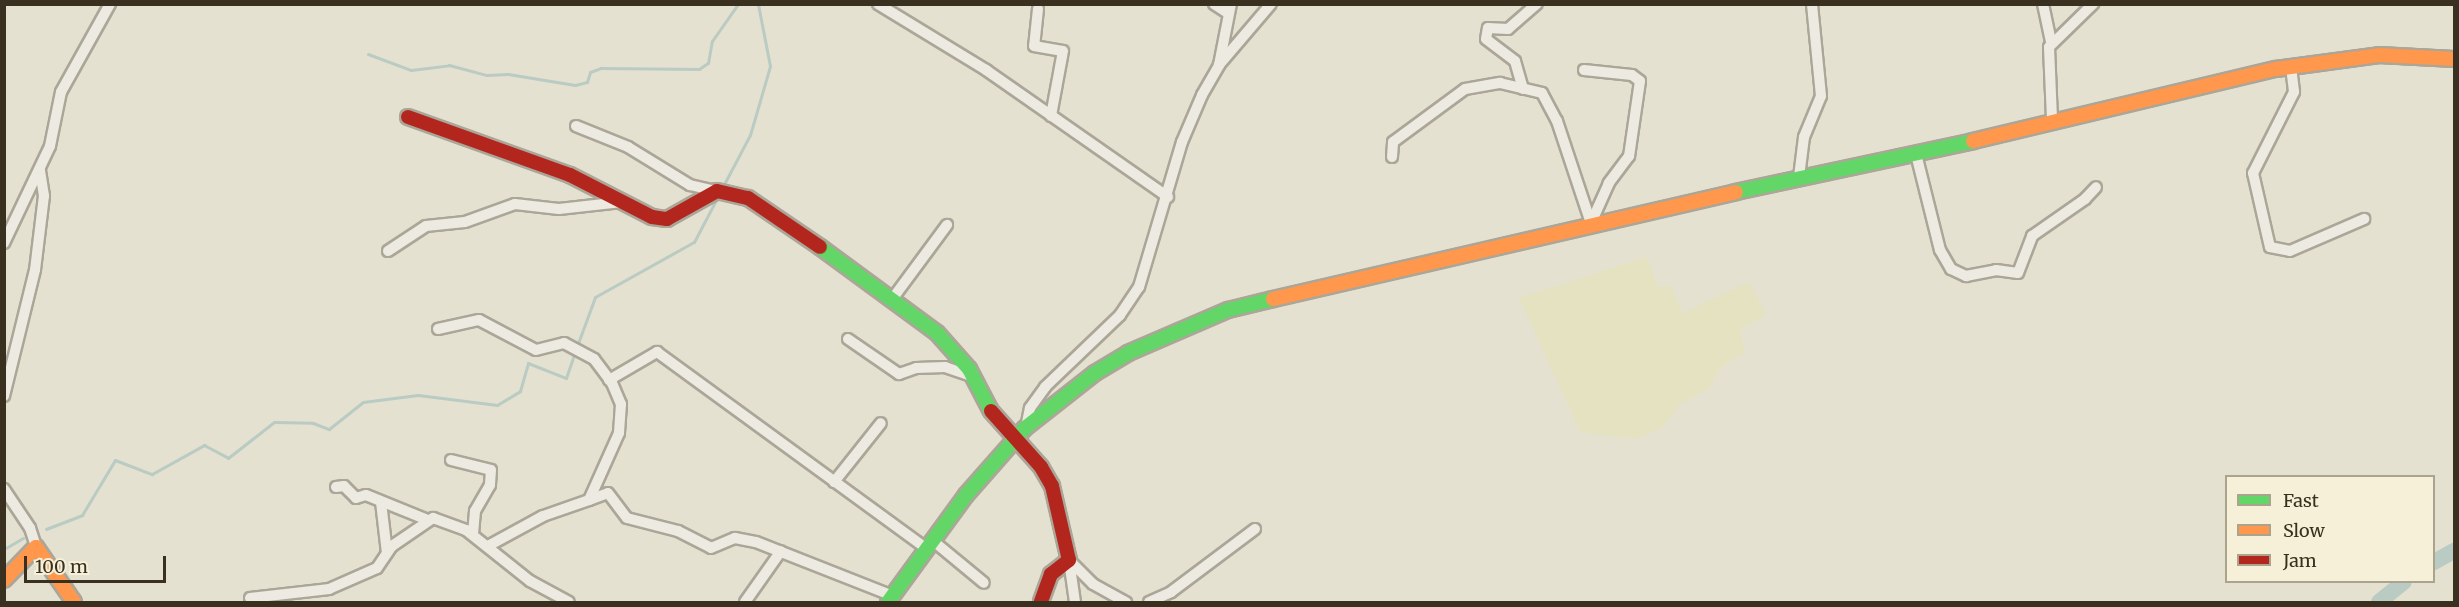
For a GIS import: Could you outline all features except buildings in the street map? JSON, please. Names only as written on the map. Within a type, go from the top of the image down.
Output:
[{"type":"main road","points":[[890,599],[929,544],[1020,433],[1095,373],[1128,353],[1228,310],[1591,223],[1916,154],[2052,119],[2291,67],[2379,55],[2454,59]]},
{"type":"main road","points":[[408,117],[570,175],[629,202],[652,217],[667,219],[717,191],[748,198],[893,298],[937,333],[971,376],[983,404],[1020,433],[1052,486],[1069,560],[1051,574],[1041,603]]},
{"type":"main road","points":[[4,580],[36,548],[74,603]]},
{"type":"street","points":[[878,4],[986,70],[1168,197]]},
{"type":"street","points":[[1214,4],[1229,9],[1219,65]]},
{"type":"street","points":[[1020,433],[1030,408],[1045,387],[1120,315],[1138,287],[1168,197],[1182,142],[1219,65],[1271,4]]},
{"type":"street","points":[[1523,88],[1515,61],[1486,39],[1488,28],[1508,29],[1537,4]]},
{"type":"street","points":[[1799,177],[1804,137],[1821,96],[1812,4]]},
{"type":"street","points":[[2043,4],[2051,41],[2048,55],[2052,119]]},
{"type":"street","points":[[2051,41],[2094,4]]},
{"type":"street","points":[[4,243],[50,146],[61,92],[107,7]]},
{"type":"street","points":[[1038,9],[1034,46],[1063,51],[1051,116]]},
{"type":"street","points":[[2291,67],[2294,92],[2253,174],[2270,247],[2290,251],[2364,219]]},
{"type":"street","points":[[1584,70],[1632,75],[1640,81],[1629,156],[1609,183],[1591,223]]},
{"type":"street","points":[[1392,156],[1393,142],[1465,89],[1500,83],[1542,93],[1557,121],[1591,223]]},
{"type":"street","points":[[576,126],[628,147],[690,185],[717,191]]},
{"type":"street","points":[[1916,154],[1940,250],[1951,268],[1966,276],[1996,270],[2018,273],[2032,236],[2085,199],[2096,187]]},
{"type":"street","points":[[4,396],[35,270],[44,196],[40,170]]},
{"type":"street","points":[[388,251],[426,226],[465,222],[514,204],[560,208],[629,202]]},
{"type":"street","points":[[893,298],[947,225]]},
{"type":"street","points":[[438,329],[479,320],[536,350],[564,343],[594,359],[609,380],[621,404],[619,434],[589,500]]},
{"type":"street","points":[[848,339],[899,374],[916,368],[945,367],[971,376]]},
{"type":"street","points":[[609,380],[657,352],[834,483],[929,544],[984,583]]},
{"type":"street","points":[[834,483],[881,423]]},
{"type":"street","points":[[451,460],[491,470],[490,485],[475,511],[473,535]]},
{"type":"street","points":[[601,470],[608,493],[627,518],[678,531],[711,548],[735,538],[781,551],[890,599]]},
{"type":"street","points":[[336,487],[344,486],[356,498],[366,495],[428,520]]},
{"type":"street","points":[[4,489],[30,528],[36,548]]},
{"type":"street","points":[[488,546],[543,516],[608,493]]},
{"type":"street","points":[[381,502],[387,553]]},
{"type":"street","points":[[250,598],[329,589],[377,568],[387,553],[428,520],[440,518],[473,535],[530,580],[569,603]]},
{"type":"street","points":[[1149,603],[1171,592],[1255,529]]},
{"type":"street","points":[[745,603],[781,551]]},
{"type":"street","points":[[1069,560],[1075,603]]},
{"type":"street","points":[[1069,560],[1093,584],[1126,603]]},
{"type":"shaded area","points":[[1647,257],[1658,287],[1671,286],[1683,313],[1748,282],[1767,314],[1740,330],[1745,352],[1720,368],[1710,388],[1681,404],[1661,429],[1635,439],[1580,432],[1519,298]]},
{"type":"waterway","points":[[368,54],[411,70],[449,65],[487,75],[508,74],[575,85],[587,82],[590,72],[601,68],[699,69],[708,63],[712,41],[738,4]]},
{"type":"waterway","points":[[722,188],[750,135],[770,66],[758,4]]},
{"type":"waterway","points":[[577,346],[595,297],[694,242],[717,198]]},
{"type":"waterway","points":[[46,529],[82,515],[115,460],[152,474],[204,445],[228,458],[274,422],[313,423],[329,429],[363,402],[418,395],[497,405],[520,391],[528,363],[566,378],[575,352]]},
{"type":"waterway","points":[[4,549],[23,538]]},
{"type":"waterway","points":[[2435,561],[2454,551]]},
{"type":"waterway","points":[[2379,602],[2403,583]]},
{"type":"traffic: fast","points":[[1736,192],[1973,141]]},
{"type":"traffic: fast","points":[[820,247],[937,333],[969,369],[991,411]]},
{"type":"traffic: fast","points":[[888,602],[966,495],[1025,428],[1095,373],[1128,353],[1228,310],[1273,299]]},
{"type":"traffic: slow","points":[[1973,141],[2276,69],[2379,55],[2454,59]]},
{"type":"traffic: slow","points":[[1273,299],[1736,192]]},
{"type":"traffic: slow","points":[[4,580],[36,547],[74,602]]},
{"type":"traffic: jam","points":[[408,117],[570,175],[652,217],[667,219],[717,191],[748,198],[820,247]]},
{"type":"traffic: jam","points":[[991,411],[1041,467],[1052,486],[1069,560],[1051,574],[1041,602]]}]
